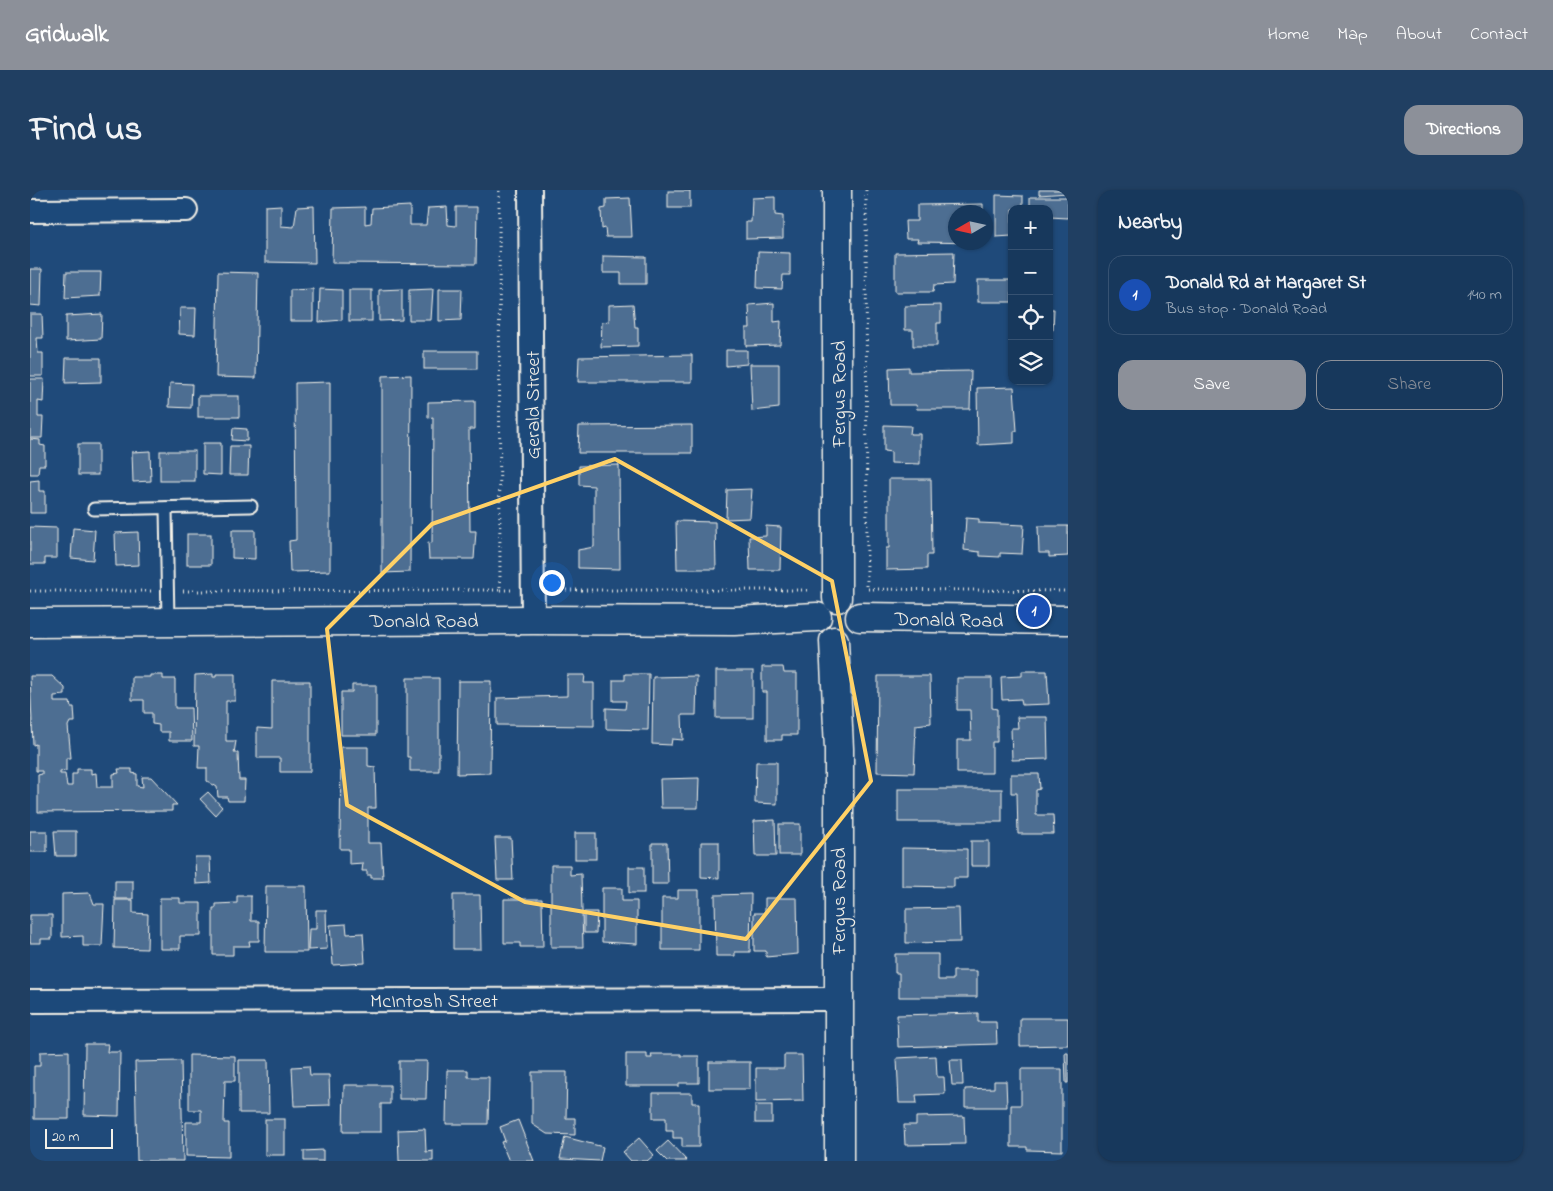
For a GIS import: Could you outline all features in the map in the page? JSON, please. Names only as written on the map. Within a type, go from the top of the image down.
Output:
[{"type":"street","name":"Gerald Street","points":[[530,190],[533,620]]},
{"type":"street","name":"Fergus Road","points":[[837,190],[837,594]]},
{"type":"street","points":[[30,211],[186,210]]},
{"type":"street","points":[[837,594],[855,605],[860,617],[857,630],[853,636],[834,641],[823,635],[818,624],[818,617],[824,604],[837,594]]},
{"type":"street","name":"Donald Road","points":[[30,623],[168,621],[734,621],[818,617]]},
{"type":"street","name":"Donald Road","points":[[860,617],[1068,620]]},
{"type":"street","name":"Fergus Road","points":[[834,641],[839,749],[839,1161]]},
{"type":"street","name":"McIntosh Street","points":[[30,1001],[838,999]]},
{"type":"lane","points":[[94,509],[251,506]]},
{"type":"lane","points":[[166,508],[168,621]]},
{"type":"path","points":[[499,190],[500,590]]},
{"type":"path","points":[[866,190],[867,589]]},
{"type":"path","points":[[30,591],[534,590],[837,594],[867,589],[1068,591]]},
{"type":"highlighted area","points":[[615,459],[832,581],[871,781],[746,939],[525,902],[347,805],[327,629],[432,524]]},
{"type":"building","points":[[1039,190],[1068,190],[1068,193],[1039,195]]},
{"type":"building","points":[[668,191],[690,191],[690,208],[668,208]]},
{"type":"building","points":[[996,195],[1023,196],[1023,205],[1008,205],[1008,236],[996,237]]},
{"type":"building","points":[[775,197],[775,215],[783,216],[783,238],[746,239],[746,222],[751,222],[752,198]]},
{"type":"building","points":[[1030,197],[1068,197],[1068,218],[1053,217],[1053,205],[1030,205]]},
{"type":"building","points":[[630,198],[632,237],[606,237],[605,228],[602,229],[601,209],[606,208],[606,199]]},
{"type":"building","points":[[983,204],[948,205],[948,242],[917,242],[918,239],[906,239],[905,221],[917,221],[917,205]]},
{"type":"building","points":[[281,205],[281,226],[294,227],[297,207],[314,206],[315,263],[265,262],[265,206]]},
{"type":"building","points":[[410,206],[410,225],[426,225],[428,208],[447,207],[448,225],[456,226],[456,207],[477,207],[476,264],[332,263],[333,208],[365,207],[365,224],[371,223],[372,208]]},
{"type":"building","points":[[758,252],[790,253],[790,275],[783,275],[782,289],[757,288]]},
{"type":"building","points":[[954,252],[953,284],[934,285],[933,292],[895,292],[895,253]]},
{"type":"building","points":[[603,256],[646,257],[646,284],[621,284],[621,273],[603,273]]},
{"type":"building","points":[[30,269],[42,269],[41,306],[30,305]]},
{"type":"building","points":[[66,272],[101,272],[100,296],[65,298]]},
{"type":"building","points":[[218,272],[258,273],[256,378],[216,377]]},
{"type":"building","points":[[978,280],[1008,280],[1008,302],[978,302]]},
{"type":"building","points":[[313,289],[313,321],[290,321],[290,290]]},
{"type":"building","points":[[320,289],[342,290],[342,320],[319,322]]},
{"type":"building","points":[[402,289],[402,320],[379,321],[379,290]]},
{"type":"building","points":[[433,289],[431,320],[409,320],[409,290]]},
{"type":"building","points":[[439,289],[462,289],[461,320],[439,321]]},
{"type":"building","points":[[349,290],[372,290],[372,321],[349,321]]},
{"type":"building","points":[[774,303],[774,322],[781,321],[780,345],[746,346],[746,328],[750,328],[749,305]]},
{"type":"building","points":[[633,304],[635,327],[638,327],[638,346],[601,347],[602,322],[609,321],[609,305]]},
{"type":"building","points":[[941,305],[941,323],[937,323],[937,346],[913,346],[913,330],[905,330],[905,306]]},
{"type":"building","points":[[180,308],[196,308],[195,335],[179,334]]},
{"type":"building","points":[[30,314],[42,314],[43,338],[37,338],[38,353],[43,353],[43,376],[30,376]]},
{"type":"building","points":[[102,314],[101,339],[66,341],[66,316]]},
{"type":"building","points":[[726,350],[747,350],[747,364],[726,366]]},
{"type":"building","points":[[424,351],[477,351],[477,369],[424,369]]},
{"type":"building","points":[[692,355],[692,382],[578,382],[579,357]]},
{"type":"building","points":[[66,358],[101,358],[101,382],[65,383]]},
{"type":"building","points":[[750,364],[779,364],[779,408],[752,411]]},
{"type":"building","points":[[909,367],[909,372],[971,371],[970,409],[917,409],[916,405],[890,405],[889,368]]},
{"type":"building","points":[[411,375],[410,572],[382,573],[382,376]]},
{"type":"building","points":[[30,379],[44,379],[43,402],[38,401],[38,417],[43,417],[42,438],[30,438]]},
{"type":"building","points":[[330,382],[330,571],[290,572],[289,541],[296,540],[295,383]]},
{"type":"building","points":[[170,383],[192,384],[191,408],[169,407]]},
{"type":"building","points":[[1014,387],[1017,431],[1014,431],[1014,443],[978,445],[977,388]]},
{"type":"building","points":[[198,396],[239,396],[239,417],[198,417]]},
{"type":"building","points":[[475,401],[475,429],[469,429],[470,531],[476,531],[474,559],[429,559],[428,542],[432,543],[433,417],[428,418],[428,402]]},
{"type":"building","points":[[692,425],[692,453],[578,453],[579,426]]},
{"type":"building","points":[[884,425],[911,426],[910,434],[920,434],[920,464],[891,463],[891,452],[884,451]]},
{"type":"building","points":[[233,428],[247,429],[247,441],[232,440]]},
{"type":"building","points":[[30,439],[40,440],[40,445],[45,446],[45,465],[39,465],[38,474],[30,474]]},
{"type":"building","points":[[203,443],[221,443],[221,475],[203,474]]},
{"type":"building","points":[[78,444],[98,444],[98,475],[78,475]]},
{"type":"building","points":[[230,446],[249,446],[248,475],[229,475]]},
{"type":"building","points":[[150,451],[151,481],[133,482],[132,452]]},
{"type":"building","points":[[160,451],[195,451],[195,481],[160,481]]},
{"type":"building","points":[[619,465],[620,569],[578,568],[578,550],[594,547],[594,486],[579,485],[579,466]]},
{"type":"building","points":[[889,479],[931,479],[932,555],[927,555],[927,569],[886,570],[886,548],[889,548]]},
{"type":"building","points":[[39,480],[39,491],[45,491],[45,513],[30,513],[30,481]]},
{"type":"building","points":[[752,489],[750,518],[726,519],[727,490]]},
{"type":"building","points":[[966,518],[979,519],[979,523],[1024,525],[1022,554],[1000,553],[1000,557],[980,556],[980,552],[964,550]]},
{"type":"building","points":[[676,521],[715,522],[716,569],[677,569]]},
{"type":"building","points":[[766,526],[781,527],[780,570],[750,570],[749,537],[766,536]]},
{"type":"building","points":[[1038,526],[1068,526],[1068,556],[1049,557],[1049,553],[1039,553]]},
{"type":"building","points":[[30,527],[57,528],[57,558],[45,558],[45,564],[30,564]]},
{"type":"building","points":[[73,528],[95,530],[93,560],[71,558]]},
{"type":"building","points":[[232,530],[255,530],[255,559],[232,558]]},
{"type":"building","points":[[138,532],[139,565],[116,566],[115,533]]},
{"type":"building","points":[[187,534],[211,534],[211,565],[187,565]]},
{"type":"building","points":[[762,667],[783,667],[784,673],[797,673],[797,735],[782,735],[782,740],[767,740],[767,692],[762,692]]},
{"type":"building","points":[[716,671],[753,671],[753,718],[716,718]]},
{"type":"building","points":[[1022,671],[1047,671],[1049,704],[1022,705],[1021,699],[1002,700],[1001,677],[1022,676]]},
{"type":"building","points":[[213,674],[213,677],[216,677],[216,674],[235,674],[235,701],[226,701],[226,741],[236,741],[234,753],[238,753],[239,780],[245,780],[244,801],[228,801],[227,797],[218,797],[217,787],[207,781],[207,768],[198,768],[199,746],[194,746],[195,675]]},
{"type":"building","points":[[625,674],[649,674],[648,730],[606,729],[606,708],[625,709],[626,701],[613,701],[613,680],[625,680]]},
{"type":"building","points":[[150,675],[163,675],[163,679],[175,679],[175,708],[191,708],[192,741],[169,741],[169,732],[159,732],[159,725],[152,724],[152,713],[144,713],[144,700],[132,700],[132,677],[150,677]]},
{"type":"building","points":[[567,675],[585,675],[584,683],[594,683],[594,726],[497,725],[497,698],[567,696]]},
{"type":"building","points":[[30,676],[52,676],[65,688],[65,695],[54,696],[54,702],[70,702],[71,707],[74,707],[75,722],[70,722],[68,726],[71,758],[66,758],[66,771],[60,772],[60,774],[65,774],[67,786],[72,786],[72,774],[77,774],[77,769],[91,769],[91,774],[96,773],[97,787],[113,787],[113,774],[119,773],[118,769],[132,769],[132,773],[137,774],[137,786],[143,787],[142,777],[151,777],[177,805],[172,805],[172,811],[38,812],[38,775],[42,774],[42,771],[36,771],[36,744],[33,745]]},
{"type":"building","points":[[697,676],[696,715],[682,715],[683,740],[672,739],[671,745],[652,744],[653,677]]},
{"type":"building","points":[[878,676],[930,676],[931,723],[916,725],[914,773],[877,772]]},
{"type":"building","points":[[407,678],[439,678],[439,771],[410,771],[410,757],[407,757]]},
{"type":"building","points":[[957,678],[992,678],[992,708],[997,709],[997,742],[992,742],[992,773],[957,773],[957,740],[971,740],[970,710],[957,710]]},
{"type":"building","points":[[272,681],[310,681],[310,772],[280,772],[280,758],[257,758],[257,728],[272,729]]},
{"type":"building","points":[[458,681],[491,681],[490,773],[457,774]]},
{"type":"building","points":[[352,685],[376,685],[376,735],[341,735],[341,692],[352,692]]},
{"type":"building","points":[[1017,717],[1047,717],[1048,759],[1012,760],[1011,728],[1018,728]]},
{"type":"building","points":[[341,747],[368,747],[368,766],[375,767],[376,808],[368,808],[368,843],[381,843],[383,878],[371,878],[371,875],[367,875],[367,871],[362,871],[363,863],[349,864],[349,849],[340,849]]},
{"type":"building","points":[[756,762],[777,762],[777,804],[755,803]]},
{"type":"building","points":[[1011,774],[1039,774],[1040,789],[1036,790],[1036,815],[1053,815],[1054,834],[1018,834],[1017,793],[1011,793]]},
{"type":"building","points":[[699,778],[698,808],[661,808],[660,779]]},
{"type":"building","points":[[898,789],[1002,789],[1002,822],[898,822]]},
{"type":"building","points":[[208,792],[222,807],[215,815],[200,799]]},
{"type":"building","points":[[775,820],[776,856],[755,856],[754,821]]},
{"type":"building","points":[[779,824],[800,824],[800,855],[779,855]]},
{"type":"building","points":[[30,831],[47,831],[47,852],[30,852]]},
{"type":"building","points":[[54,831],[76,831],[76,856],[56,856]]},
{"type":"building","points":[[575,833],[596,833],[596,859],[575,859]]},
{"type":"building","points":[[495,838],[511,838],[513,880],[497,880]]},
{"type":"building","points":[[971,841],[989,841],[989,866],[971,866]]},
{"type":"building","points":[[701,842],[719,842],[719,878],[701,877]]},
{"type":"building","points":[[652,843],[667,843],[668,884],[652,884]]},
{"type":"building","points":[[902,848],[967,849],[967,878],[954,878],[954,887],[902,886]]},
{"type":"building","points":[[195,857],[210,857],[211,883],[196,884]]},
{"type":"building","points":[[551,865],[570,865],[570,875],[581,874],[583,947],[551,947]]},
{"type":"building","points":[[629,867],[644,867],[644,893],[629,893]]},
{"type":"building","points":[[115,881],[133,881],[133,899],[115,899]]},
{"type":"building","points":[[266,886],[306,886],[307,952],[265,952]]},
{"type":"building","points":[[602,888],[622,888],[622,901],[637,901],[637,944],[602,942]]},
{"type":"building","points":[[678,890],[699,890],[699,950],[662,950],[662,898],[678,898]]},
{"type":"building","points":[[90,893],[94,904],[104,904],[102,946],[83,946],[83,936],[62,937],[62,894]]},
{"type":"building","points":[[751,894],[750,952],[735,952],[735,956],[716,956],[715,895]]},
{"type":"building","points":[[453,895],[480,895],[481,949],[453,949]]},
{"type":"building","points":[[237,896],[251,896],[251,921],[259,921],[259,941],[249,941],[250,946],[233,946],[233,955],[213,955],[213,908],[216,908],[216,904],[237,903]]},
{"type":"building","points":[[160,898],[180,898],[180,903],[201,903],[201,936],[180,936],[180,949],[160,949]]},
{"type":"building","points":[[765,898],[797,898],[798,954],[766,957],[766,951],[754,951],[754,913],[765,913]]},
{"type":"building","points":[[504,899],[542,899],[543,947],[520,947],[520,943],[504,943]]},
{"type":"building","points":[[115,900],[133,900],[133,913],[148,914],[147,949],[114,948]]},
{"type":"building","points":[[959,908],[960,942],[906,943],[906,909]]},
{"type":"building","points":[[316,910],[326,910],[327,949],[308,950],[309,929],[316,929]]},
{"type":"building","points":[[584,912],[597,912],[596,933],[584,933]]},
{"type":"building","points":[[30,915],[52,915],[52,939],[41,939],[41,943],[30,943]]},
{"type":"building","points":[[346,924],[347,934],[363,933],[365,963],[333,965],[330,925]]},
{"type":"building","points":[[895,954],[938,954],[938,980],[953,980],[953,971],[977,971],[977,997],[899,997],[899,973],[895,973]]},
{"type":"building","points":[[978,1013],[978,1022],[996,1022],[997,1044],[898,1047],[897,1015]]},
{"type":"building","points":[[1020,1018],[1068,1018],[1068,1045],[1020,1046]]},
{"type":"building","points":[[85,1044],[108,1044],[107,1052],[120,1052],[119,1116],[84,1115]]},
{"type":"building","points":[[69,1051],[69,1119],[34,1119],[34,1066],[40,1066],[40,1052]]},
{"type":"building","points":[[1065,1053],[1068,1053],[1068,1083],[1066,1083]]},
{"type":"building","points":[[626,1054],[647,1054],[647,1058],[652,1058],[651,1054],[699,1056],[699,1083],[679,1083],[679,1086],[626,1086]]},
{"type":"building","points":[[189,1055],[235,1056],[235,1081],[225,1081],[224,1123],[229,1123],[229,1157],[186,1156],[186,1122],[201,1122],[201,1110],[189,1110]]},
{"type":"building","points":[[784,1055],[802,1055],[803,1101],[756,1102],[756,1068],[784,1068]]},
{"type":"building","points":[[936,1056],[937,1077],[944,1077],[945,1094],[916,1095],[917,1103],[899,1103],[897,1058]]},
{"type":"building","points":[[239,1060],[268,1060],[269,1113],[239,1113]]},
{"type":"building","points":[[950,1060],[962,1060],[963,1085],[952,1085]]},
{"type":"building","points":[[181,1061],[183,1161],[137,1161],[135,1062]]},
{"type":"building","points":[[399,1061],[427,1061],[426,1099],[399,1099]]},
{"type":"building","points":[[709,1062],[750,1062],[750,1089],[709,1089]]},
{"type":"building","points":[[309,1066],[310,1075],[329,1075],[330,1105],[294,1106],[292,1067]]},
{"type":"building","points":[[1021,1069],[1062,1069],[1062,1151],[1027,1150],[1027,1147],[1011,1147],[1011,1105],[1021,1105]]},
{"type":"building","points":[[447,1070],[468,1070],[468,1077],[489,1077],[488,1124],[446,1124]]},
{"type":"building","points":[[532,1072],[567,1072],[566,1118],[575,1118],[575,1135],[547,1134],[532,1124]]},
{"type":"building","points":[[994,1081],[1006,1081],[1007,1107],[965,1107],[965,1089],[994,1088]]},
{"type":"building","points":[[344,1085],[390,1085],[390,1104],[381,1104],[381,1132],[343,1132]]},
{"type":"building","points":[[653,1093],[692,1093],[692,1103],[699,1103],[699,1147],[682,1147],[682,1138],[673,1138],[673,1131],[666,1131],[666,1118],[653,1118]]},
{"type":"building","points":[[755,1105],[772,1105],[772,1123],[755,1123]]},
{"type":"building","points":[[964,1116],[965,1144],[905,1145],[904,1125],[916,1125],[916,1117]]},
{"type":"building","points":[[265,1119],[285,1119],[285,1155],[265,1155]]},
{"type":"building","points":[[518,1120],[534,1161],[509,1161],[501,1142],[505,1141],[500,1127]]},
{"type":"building","points":[[425,1129],[426,1152],[433,1151],[433,1161],[399,1161],[398,1130]]},
{"type":"building","points":[[565,1137],[603,1147],[600,1161],[560,1159]]},
{"type":"building","points":[[639,1138],[654,1155],[647,1161],[631,1161],[623,1152]]},
{"type":"building","points":[[668,1141],[687,1161],[667,1161],[657,1151]]},
{"type":"building","points":[[323,1150],[323,1161],[304,1161],[304,1151]]},
{"type":"place","name":"Donald Rd at Margaret St","points":[[1034,611]]}]
